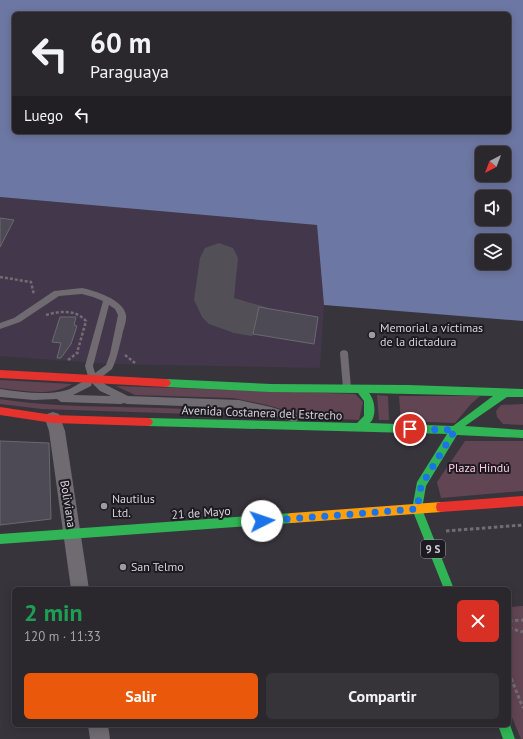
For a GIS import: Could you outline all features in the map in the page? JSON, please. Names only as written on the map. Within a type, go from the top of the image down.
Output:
[{"type":"main road","points":[[0,374],[271,388],[523,393]]},
{"type":"main road","points":[[359,428],[369,418],[369,400],[361,389]]},
{"type":"main road","points":[[417,509],[421,486],[455,430],[461,424],[505,393]]},
{"type":"main road","points":[[495,399],[487,409],[488,420],[494,427],[510,434]]},
{"type":"main road","name":"Avenida Costanera del Estrecho","points":[[0,410],[53,419],[455,430],[523,434]]},
{"type":"main road","name":"21 de Mayo","points":[[0,539],[72,535],[523,501]]},
{"type":"main road","name":"9 S","points":[[417,509],[448,587]]},
{"type":"main road","points":[[505,727],[509,739]]},
{"type":"street","name":"Boliviana","points":[[53,419],[80,587]]},
{"type":"street","points":[[98,727],[100,739]]},
{"type":"lane","points":[[0,326],[17,320],[37,305],[57,293],[68,291],[82,291],[95,294],[118,307],[122,315],[110,367],[71,392],[48,397]]},
{"type":"lane","points":[[107,300],[91,353],[89,366],[93,379],[103,388],[127,400]]},
{"type":"lane","points":[[344,353],[348,389]]},
{"type":"lane","points":[[0,392],[48,397],[239,404],[271,411],[316,426]]},
{"type":"path","points":[[0,277],[31,282],[40,317],[58,312],[71,312],[82,316],[86,321],[77,353],[66,362]]},
{"type":"path","points":[[77,353],[91,353]]},
{"type":"path","points":[[114,354],[126,355],[137,366]]},
{"type":"path","points":[[511,621],[523,620]]},
{"type":"path","points":[[511,629],[523,632]]},
{"type":"path","points":[[511,678],[523,708]]},
{"type":"shaded area","points":[[0,197],[317,225],[324,305],[320,368],[108,364],[0,356]]},
{"type":"green space","points":[[0,380],[72,384],[55,391],[37,392],[0,388]]},
{"type":"green space","points":[[116,386],[355,394],[363,402],[359,420],[313,418],[267,405],[233,398],[135,395]]},
{"type":"green space","points":[[377,395],[388,396],[389,420],[379,420]]},
{"type":"green space","points":[[399,396],[480,396],[455,423],[401,421]]},
{"type":"green space","points":[[0,399],[63,405],[190,409],[253,416],[42,409],[0,404]]},
{"type":"green space","points":[[523,404],[523,425],[503,424],[497,417],[496,411],[501,405]]},
{"type":"green space","name":"Plaza Hindú","points":[[465,441],[523,441],[523,491],[441,498],[437,482]]},
{"type":"green space","points":[[523,606],[523,739],[521,739],[511,715],[511,607]]},
{"type":"water","points":[[0,0],[523,0],[523,321],[324,305],[317,225],[0,197]]},
{"type":"building","points":[[0,218],[14,220],[0,247]]},
{"type":"building","points":[[259,307],[318,317],[314,344],[253,334]]},
{"type":"building","points":[[60,317],[76,317],[74,325],[77,326],[71,344],[61,358],[57,358],[61,343],[52,342]]},
{"type":"building","points":[[0,441],[49,443],[51,519],[0,525]]},
{"type":"taxiway","points":[[219,258],[214,300],[216,305],[224,313],[251,319]]},
{"type":"traffic: fast","points":[[166,383],[271,388],[408,389],[523,393]]},
{"type":"traffic: fast","points":[[359,428],[369,418],[369,400],[361,389]]},
{"type":"traffic: fast","points":[[448,587],[417,509],[421,485],[455,430],[461,424],[505,393]]},
{"type":"traffic: fast","points":[[148,422],[455,430],[523,434]]},
{"type":"traffic: fast","points":[[0,539],[292,518]]},
{"type":"traffic: fast","points":[[505,727],[509,739]]},
{"type":"traffic: slow","points":[[292,518],[441,507]]},
{"type":"traffic: jam","points":[[0,374],[166,383]]},
{"type":"traffic: jam","points":[[0,411],[53,419],[148,422]]},
{"type":"traffic: jam","points":[[441,507],[523,501]]},
{"type":"place","name":"Memorial a víctimas de la dictadura","points":[[372,335]]},
{"type":"place","name":"Nautilus Ltd.","points":[[104,506]]},
{"type":"place","name":"San Telmo","points":[[123,567]]},
{"type":"route","points":[[262,521],[417,509],[421,486],[455,430],[410,429]]}]
